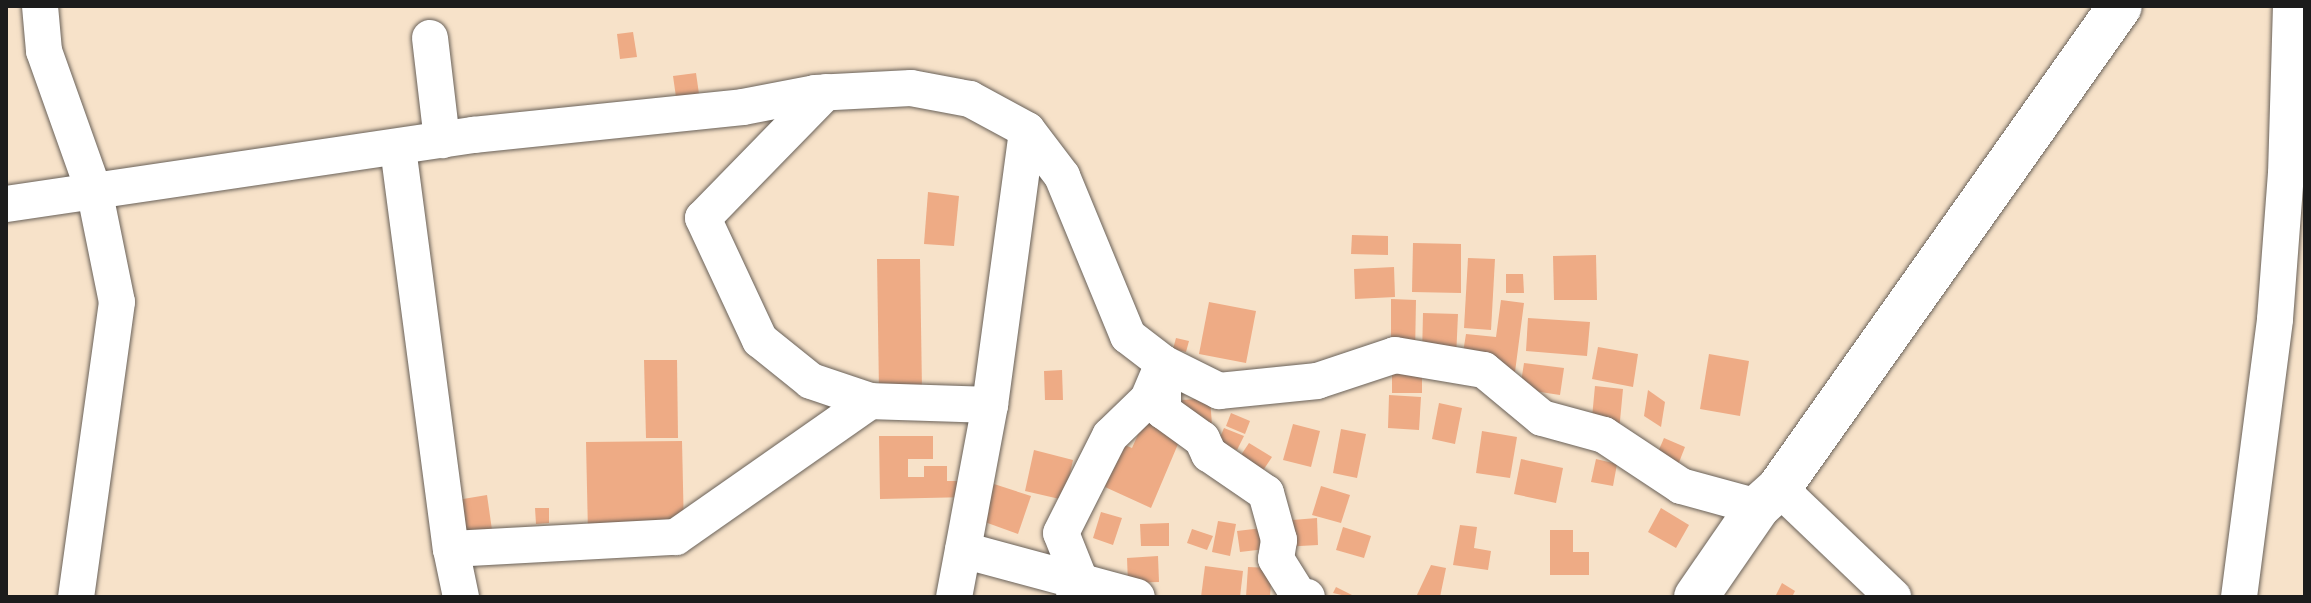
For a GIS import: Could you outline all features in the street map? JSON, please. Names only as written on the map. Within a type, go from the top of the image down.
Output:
[{"type":"highway","points":[[1696,597],[2120,6]]},
{"type":"street","points":[[40,6],[44,51],[95,194],[117,302],[76,597]]},
{"type":"street","points":[[2239,597],[2275,319],[2286,174],[2291,6]]},
{"type":"street","points":[[430,38],[442,140]]},
{"type":"street","points":[[6,204],[95,194],[442,140],[743,107],[826,92],[911,88],[970,99],[1027,130],[1062,176],[1128,336],[1163,363],[1219,391],[1317,381],[1395,355],[1484,370],[1542,418],[1604,435],[1681,486],[1769,498],[1893,597]]},
{"type":"street","points":[[826,92],[703,218],[760,340],[811,381],[870,401],[990,405]]},
{"type":"street","points":[[954,597],[990,405],[1027,130]]},
{"type":"street","points":[[398,148],[451,549],[461,597]]},
{"type":"street","points":[[1076,588],[1061,533],[1110,436],[1148,399],[1163,363]]},
{"type":"street","points":[[1163,363],[1163,411],[1192,429],[1209,454],[1266,493],[1279,540],[1276,559],[1299,596],[1307,597]]},
{"type":"street","points":[[451,549],[676,537],[870,401]]},
{"type":"street","points":[[963,550],[1076,588],[1137,597]]},
{"type":"building","points":[[633,32],[637,57],[620,59],[617,34]]},
{"type":"building","points":[[696,73],[699,94],[676,97],[673,76]]},
{"type":"building","points":[[928,192],[959,196],[954,246],[924,244]]},
{"type":"building","points":[[1352,235],[1388,236],[1388,255],[1351,254]]},
{"type":"building","points":[[1413,243],[1461,244],[1461,293],[1412,292]]},
{"type":"building","points":[[1596,255],[1597,300],[1554,300],[1553,256]]},
{"type":"building","points":[[1468,258],[1495,259],[1491,330],[1464,328]]},
{"type":"building","points":[[877,259],[920,259],[922,391],[879,392]]},
{"type":"building","points":[[1394,267],[1395,297],[1355,299],[1354,269]]},
{"type":"building","points":[[1506,274],[1523,274],[1524,293],[1506,293]]},
{"type":"building","points":[[1391,299],[1416,300],[1415,354],[1391,354]]},
{"type":"building","points":[[1501,300],[1524,303],[1515,372],[1461,365],[1466,334],[1496,337]]},
{"type":"building","points":[[1209,302],[1256,311],[1246,363],[1199,354]]},
{"type":"building","points":[[1423,313],[1458,314],[1456,358],[1422,356]]},
{"type":"building","points":[[1528,318],[1590,322],[1587,356],[1526,351]]},
{"type":"building","points":[[1176,338],[1189,341],[1186,352],[1173,349]]},
{"type":"building","points":[[1598,347],[1638,354],[1633,387],[1592,379]]},
{"type":"building","points":[[1709,354],[1749,361],[1740,416],[1700,409]]},
{"type":"building","points":[[644,360],[677,360],[678,438],[646,438]]},
{"type":"building","points":[[1524,363],[1564,368],[1560,395],[1520,389]]},
{"type":"building","points":[[1062,370],[1063,400],[1045,400],[1044,371]]},
{"type":"building","points":[[1392,370],[1422,370],[1422,393],[1392,393]]},
{"type":"building","points":[[1595,386],[1623,389],[1619,431],[1591,428]]},
{"type":"building","points":[[1648,390],[1665,402],[1661,427],[1644,416]]},
{"type":"building","points":[[1389,395],[1421,397],[1419,430],[1388,428]]},
{"type":"building","points":[[1210,398],[1212,425],[1183,417],[1182,400]]},
{"type":"building","points":[[1439,403],[1462,408],[1455,444],[1432,439]]},
{"type":"building","points":[[1231,413],[1250,421],[1245,434],[1226,426]]},
{"type":"building","points":[[1144,421],[1181,437],[1151,508],[1105,487],[1120,443],[1132,448]]},
{"type":"building","points":[[1293,424],[1320,431],[1311,467],[1283,460]]},
{"type":"building","points":[[1224,428],[1244,436],[1237,450],[1218,442]]},
{"type":"building","points":[[1341,429],[1366,434],[1357,478],[1333,473]]},
{"type":"building","points":[[1482,431],[1517,437],[1510,478],[1476,473]]},
{"type":"building","points":[[879,436],[933,436],[933,459],[908,459],[908,477],[924,477],[924,466],[947,466],[947,481],[970,481],[970,497],[880,499]]},
{"type":"building","points":[[1664,438],[1685,447],[1674,475],[1652,466]]},
{"type":"building","points":[[682,441],[684,531],[588,533],[586,442]]},
{"type":"building","points":[[1249,443],[1272,457],[1260,475],[1237,461]]},
{"type":"building","points":[[1034,450],[1073,460],[1064,500],[1025,491]]},
{"type":"building","points":[[1521,459],[1563,468],[1556,503],[1514,494]]},
{"type":"building","points":[[1596,459],[1617,464],[1613,486],[1591,482]]},
{"type":"building","points":[[994,484],[1031,496],[1018,534],[982,521]]},
{"type":"building","points":[[1321,486],[1350,495],[1341,523],[1312,515]]},
{"type":"building","points":[[487,495],[492,530],[456,535],[451,501]]},
{"type":"building","points":[[535,508],[549,508],[549,523],[536,524]]},
{"type":"building","points":[[1661,508],[1689,525],[1676,548],[1648,532]]},
{"type":"building","points":[[1101,512],[1122,518],[1113,545],[1093,538]]},
{"type":"building","points":[[1317,518],[1318,545],[1282,547],[1280,521]]},
{"type":"building","points":[[1218,521],[1236,524],[1230,556],[1212,552]]},
{"type":"building","points":[[1169,523],[1169,546],[1141,546],[1140,524]]},
{"type":"building","points":[[1460,525],[1477,527],[1474,548],[1491,551],[1488,570],[1453,565]]},
{"type":"building","points":[[1271,527],[1274,548],[1240,552],[1237,531]]},
{"type":"building","points":[[1343,527],[1371,536],[1364,558],[1336,550]]},
{"type":"building","points":[[1192,529],[1213,536],[1207,550],[1187,543]]},
{"type":"building","points":[[1550,530],[1573,530],[1573,552],[1589,552],[1589,575],[1550,575]]},
{"type":"building","points":[[1158,556],[1159,582],[1128,583],[1127,558]]},
{"type":"building","points":[[1431,565],[1446,568],[1440,597],[1416,597]]},
{"type":"building","points":[[1205,566],[1243,571],[1240,597],[1201,597]]},
{"type":"building","points":[[1248,567],[1272,568],[1270,597],[1246,597]]},
{"type":"building","points":[[1782,583],[1795,591],[1792,597],[1775,597]]},
{"type":"building","points":[[1336,587],[1352,595],[1333,593]]}]
